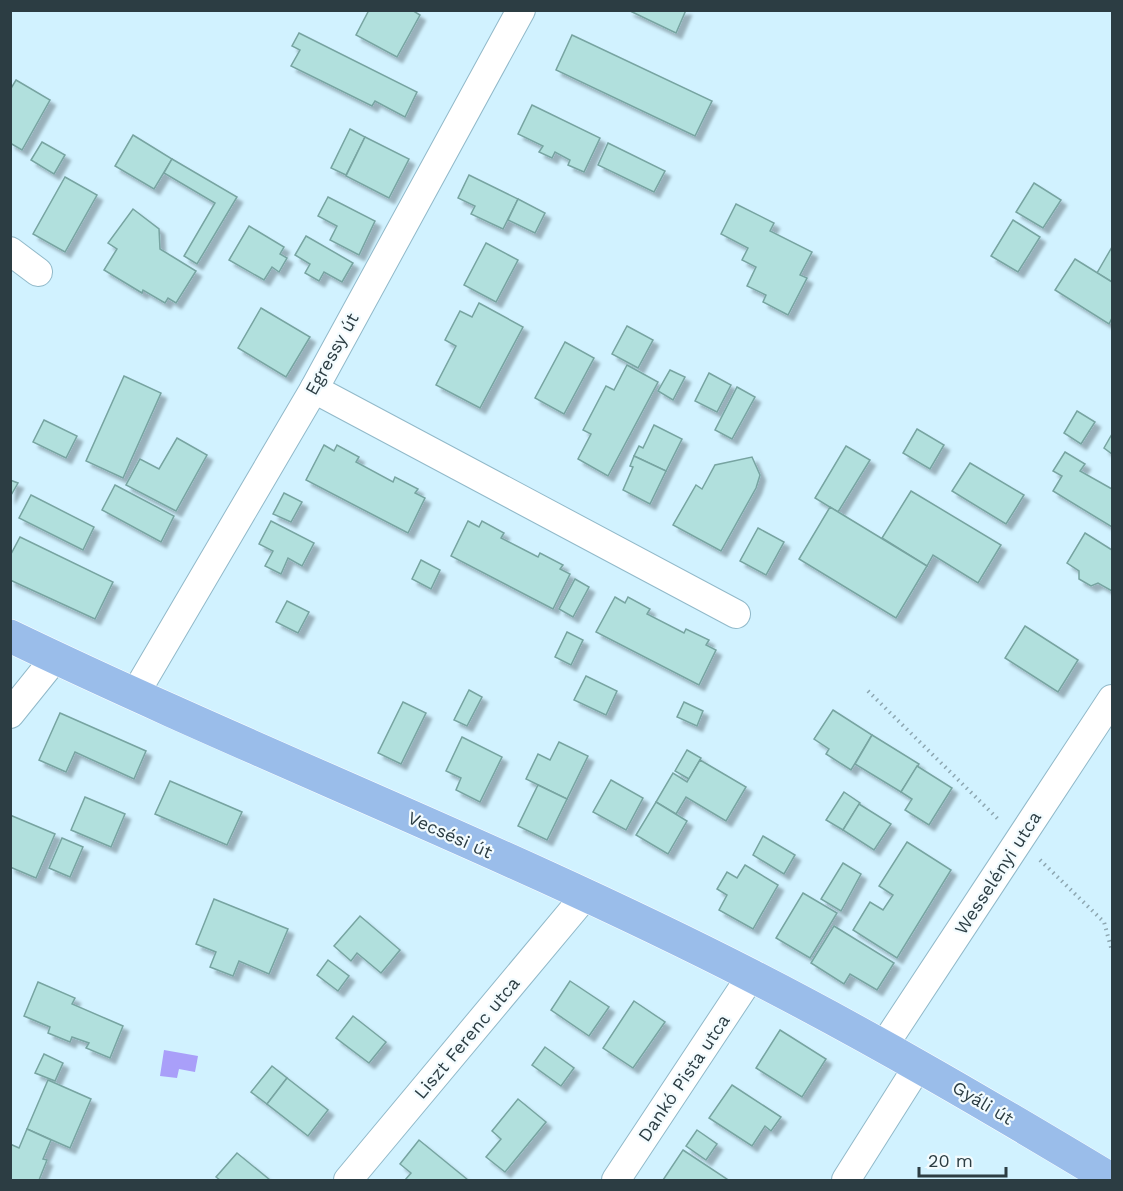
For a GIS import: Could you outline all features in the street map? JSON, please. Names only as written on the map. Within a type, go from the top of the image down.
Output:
[{"type":"main road","name":"Vecsési út","points":[[10,636],[585,896],[752,976],[883,1047]]},
{"type":"main road","name":"Gyáli út","points":[[883,1047],[1113,1180]]},
{"type":"street","name":"Egressy út","points":[[135,694],[314,389],[521,10]]},
{"type":"street","points":[[10,251],[38,272]]},
{"type":"street","points":[[314,389],[736,614]]},
{"type":"street","points":[[10,714],[56,658]]},
{"type":"street","name":"Wesselényi utca","points":[[883,1047],[1113,699]]},
{"type":"street","name":"Liszt Ferenc utca","points":[[348,1180],[585,896]]},
{"type":"street","name":"Dankó Pista utca","points":[[616,1180],[752,976]]},
{"type":"street","points":[[846,1180],[918,1066]]},
{"type":"path","points":[[868,691],[1003,823]]},
{"type":"path","points":[[1036,856],[1104,922],[1113,951]]},
{"type":"shaded area","points":[[164,1050],[198,1056],[195,1072],[179,1069],[177,1078],[160,1076]]},
{"type":"building","points":[[369,10],[412,10],[420,15],[397,57],[356,35]]},
{"type":"building","points":[[628,10],[686,10],[676,33]]},
{"type":"building","points":[[299,33],[417,92],[405,117],[375,101],[372,106],[291,66],[300,50],[292,46]]},
{"type":"building","points":[[572,35],[712,101],[695,136],[556,70]]},
{"type":"building","points":[[16,80],[50,100],[22,150],[10,143],[10,90]]},
{"type":"building","points":[[532,105],[600,138],[584,172],[568,165],[570,160],[555,152],[552,158],[539,152],[543,146],[518,134]]},
{"type":"building","points":[[350,129],[365,137],[346,175],[331,168]]},
{"type":"building","points":[[133,135],[172,159],[154,189],[115,166]]},
{"type":"building","points":[[365,137],[409,159],[389,198],[346,176]]},
{"type":"building","points":[[42,142],[65,155],[54,174],[31,160]]},
{"type":"building","points":[[608,143],[665,171],[654,192],[598,165]]},
{"type":"building","points":[[172,159],[237,197],[197,264],[184,256],[215,203],[164,173]]},
{"type":"building","points":[[469,175],[518,199],[503,229],[471,214],[475,206],[458,198]]},
{"type":"building","points":[[65,177],[97,195],[65,252],[33,234]]},
{"type":"building","points":[[1034,183],[1061,200],[1043,228],[1016,212]]},
{"type":"building","points":[[328,197],[375,221],[359,255],[330,240],[337,226],[318,216]]},
{"type":"building","points":[[518,199],[545,213],[535,233],[508,220]]},
{"type":"building","points":[[736,204],[774,223],[770,231],[812,252],[800,275],[807,278],[788,315],[763,302],[766,295],[747,286],[756,267],[742,260],[748,248],[721,234]]},
{"type":"building","points":[[133,209],[159,229],[160,249],[196,271],[176,303],[168,298],[165,303],[143,290],[142,293],[104,270],[117,249],[108,243]]},
{"type":"building","points":[[1013,220],[1040,237],[1018,272],[991,256]]},
{"type":"building","points":[[249,226],[284,247],[280,254],[287,258],[279,272],[272,267],[264,280],[229,260]]},
{"type":"building","points":[[306,236],[353,263],[342,282],[324,272],[319,281],[305,273],[310,264],[295,255]]},
{"type":"building","points":[[486,243],[518,260],[496,302],[464,285]]},
{"type":"building","points":[[1112,247],[1112,282],[1097,273]]},
{"type":"building","points":[[1075,259],[1112,282],[1112,318],[1109,324],[1055,290]]},
{"type":"building","points":[[479,303],[523,327],[480,408],[436,385],[456,346],[445,340],[460,311],[472,317]]},
{"type":"building","points":[[261,308],[310,337],[286,377],[238,348]]},
{"type":"building","points":[[627,326],[653,340],[638,368],[612,354]]},
{"type":"building","points":[[565,342],[594,358],[564,414],[535,398]]},
{"type":"building","points":[[627,365],[658,382],[608,476],[578,459],[591,434],[583,430],[606,386],[614,390]]},
{"type":"building","points":[[670,370],[685,377],[673,400],[658,391]]},
{"type":"building","points":[[709,373],[731,385],[717,412],[695,401]]},
{"type":"building","points":[[124,376],[161,393],[123,478],[86,461]]},
{"type":"building","points":[[737,387],[755,397],[732,439],[715,430]]},
{"type":"building","points":[[1077,411],[1095,422],[1081,444],[1064,433]]},
{"type":"building","points":[[44,420],[77,436],[66,458],[33,442]]},
{"type":"building","points":[[654,425],[682,439],[666,471],[634,456],[639,446],[643,448]]},
{"type":"building","points":[[917,429],[944,445],[930,469],[903,453]]},
{"type":"building","points":[[1112,434],[1112,454],[1104,448]]},
{"type":"building","points":[[177,438],[207,455],[176,511],[126,485],[140,459],[159,469]]},
{"type":"building","points":[[324,445],[334,451],[337,445],[359,457],[356,462],[393,482],[395,477],[418,489],[415,493],[425,498],[408,533],[306,480]]},
{"type":"building","points":[[846,446],[870,460],[838,512],[815,498]]},
{"type":"building","points":[[1065,452],[1085,464],[1080,471],[1112,489],[1112,527],[1053,491],[1062,476],[1053,471]]},
{"type":"building","points":[[634,456],[666,471],[650,504],[623,490],[633,467],[630,466]]},
{"type":"building","points":[[752,457],[760,475],[756,488],[721,551],[673,525],[696,485],[702,489],[715,465]]},
{"type":"building","points":[[970,463],[1024,495],[1006,524],[952,491]]},
{"type":"building","points":[[10,480],[18,483],[10,497]]},
{"type":"building","points":[[115,485],[174,516],[161,542],[102,510]]},
{"type":"building","points":[[911,491],[1001,545],[978,583],[933,555],[927,566],[882,538]]},
{"type":"building","points":[[284,493],[302,502],[291,522],[273,514]]},
{"type":"building","points":[[31,495],[94,527],[83,550],[19,518]]},
{"type":"building","points":[[830,507],[927,566],[896,618],[799,559]]},
{"type":"building","points":[[271,521],[314,543],[302,566],[288,558],[281,574],[265,566],[273,551],[259,544]]},
{"type":"building","points":[[468,521],[479,527],[482,521],[504,533],[501,538],[538,557],[540,553],[563,565],[560,569],[570,574],[553,609],[451,556]]},
{"type":"building","points":[[758,528],[784,542],[766,575],[740,561]]},
{"type":"building","points":[[1085,533],[1112,550],[1112,591],[1098,583],[1091,586],[1079,579],[1079,571],[1067,563]]},
{"type":"building","points":[[20,537],[113,582],[95,619],[10,580],[10,556]]},
{"type":"building","points":[[421,560],[440,570],[431,589],[412,579]]},
{"type":"building","points":[[575,579],[589,587],[573,617],[559,609]]},
{"type":"building","points":[[615,597],[625,603],[628,597],[650,609],[647,614],[684,633],[686,629],[709,640],[706,645],[716,650],[699,685],[596,632]]},
{"type":"building","points":[[287,601],[309,612],[298,633],[276,622]]},
{"type":"building","points":[[1025,626],[1078,660],[1058,692],[1005,658]]},
{"type":"building","points":[[567,632],[583,640],[571,665],[555,657]]},
{"type":"building","points":[[586,676],[617,691],[606,715],[574,700]]},
{"type":"building","points":[[469,690],[482,697],[467,726],[454,720]]},
{"type":"building","points":[[403,702],[426,713],[401,764],[378,753]]},
{"type":"building","points":[[684,702],[703,711],[697,726],[677,717]]},
{"type":"building","points":[[833,710],[872,735],[851,770],[826,754],[829,749],[814,739]]},
{"type":"building","points":[[60,713],[146,751],[134,779],[75,752],[66,772],[39,760]]},
{"type":"building","points":[[872,735],[919,764],[901,792],[855,764]]},
{"type":"building","points":[[462,737],[502,757],[480,802],[456,790],[461,778],[446,771]]},
{"type":"building","points":[[559,742],[588,756],[567,799],[526,779],[538,754],[550,760]]},
{"type":"building","points":[[687,750],[701,758],[689,779],[675,771]]},
{"type":"building","points":[[700,760],[746,787],[726,821],[686,797],[676,814],[656,802],[673,773],[687,782]]},
{"type":"building","points":[[917,766],[952,788],[929,825],[905,810],[912,799],[901,792]]},
{"type":"building","points":[[611,780],[643,798],[626,830],[593,812]]},
{"type":"building","points":[[170,781],[242,812],[227,845],[155,814]]},
{"type":"building","points":[[538,785],[567,799],[547,840],[518,826]]},
{"type":"building","points":[[844,792],[860,803],[843,830],[826,820]]},
{"type":"building","points":[[85,797],[125,814],[111,847],[71,830]]},
{"type":"building","points":[[656,802],[687,821],[668,854],[636,835]]},
{"type":"building","points":[[859,804],[891,824],[874,850],[843,830]]},
{"type":"building","points":[[10,815],[55,834],[36,878],[10,867]]},
{"type":"building","points":[[763,836],[795,855],[784,874],[753,855]]},
{"type":"building","points":[[62,838],[83,847],[70,877],[49,868]]},
{"type":"building","points":[[907,842],[951,870],[897,958],[853,930],[870,902],[883,910],[893,895],[879,886]]},
{"type":"building","points":[[843,863],[861,874],[841,911],[821,899]]},
{"type":"building","points":[[745,865],[778,885],[753,929],[719,910],[727,895],[717,889],[727,872],[737,878]]},
{"type":"building","points":[[803,893],[837,913],[810,958],[776,938]]},
{"type":"building","points":[[214,899],[288,929],[269,974],[239,961],[233,976],[210,967],[216,952],[196,944]]},
{"type":"building","points":[[360,916],[400,950],[381,973],[357,953],[351,961],[334,946]]},
{"type":"building","points":[[834,926],[894,963],[877,990],[850,974],[844,984],[811,963]]},
{"type":"building","points":[[328,960],[349,976],[338,991],[317,975]]},
{"type":"building","points":[[570,981],[609,1007],[589,1036],[551,1010]]},
{"type":"building","points":[[38,982],[75,998],[72,1004],[123,1026],[110,1058],[86,1048],[89,1043],[72,1037],[70,1042],[48,1033],[50,1027],[24,1016]]},
{"type":"building","points":[[634,1001],[665,1022],[633,1068],[603,1048]]},
{"type":"building","points":[[353,1016],[386,1042],[369,1063],[336,1038]]},
{"type":"building","points":[[780,1030],[826,1059],[802,1097],[756,1068]]},
{"type":"building","points":[[545,1047],[574,1068],[561,1086],[532,1065]]},
{"type":"building","points":[[44,1054],[63,1063],[55,1081],[35,1073]]},
{"type":"building","points":[[272,1066],[287,1078],[267,1104],[251,1092]]},
{"type":"building","points":[[287,1078],[328,1110],[308,1136],[267,1104]]},
{"type":"building","points":[[48,1080],[91,1099],[70,1148],[27,1129]]},
{"type":"building","points":[[732,1085],[781,1117],[771,1131],[765,1126],[752,1146],[709,1118]]},
{"type":"building","points":[[518,1099],[546,1122],[505,1172],[486,1157],[501,1139],[492,1131]]},
{"type":"building","points":[[27,1129],[51,1140],[43,1159],[47,1160],[39,1180],[10,1180],[10,1144],[19,1148]]},
{"type":"building","points":[[697,1130],[717,1144],[706,1160],[686,1146]]},
{"type":"building","points":[[419,1140],[468,1180],[405,1180],[411,1173],[400,1164]]},
{"type":"building","points":[[683,1150],[727,1179],[663,1180]]},
{"type":"building","points":[[237,1153],[270,1180],[220,1180],[216,1177]]}]
